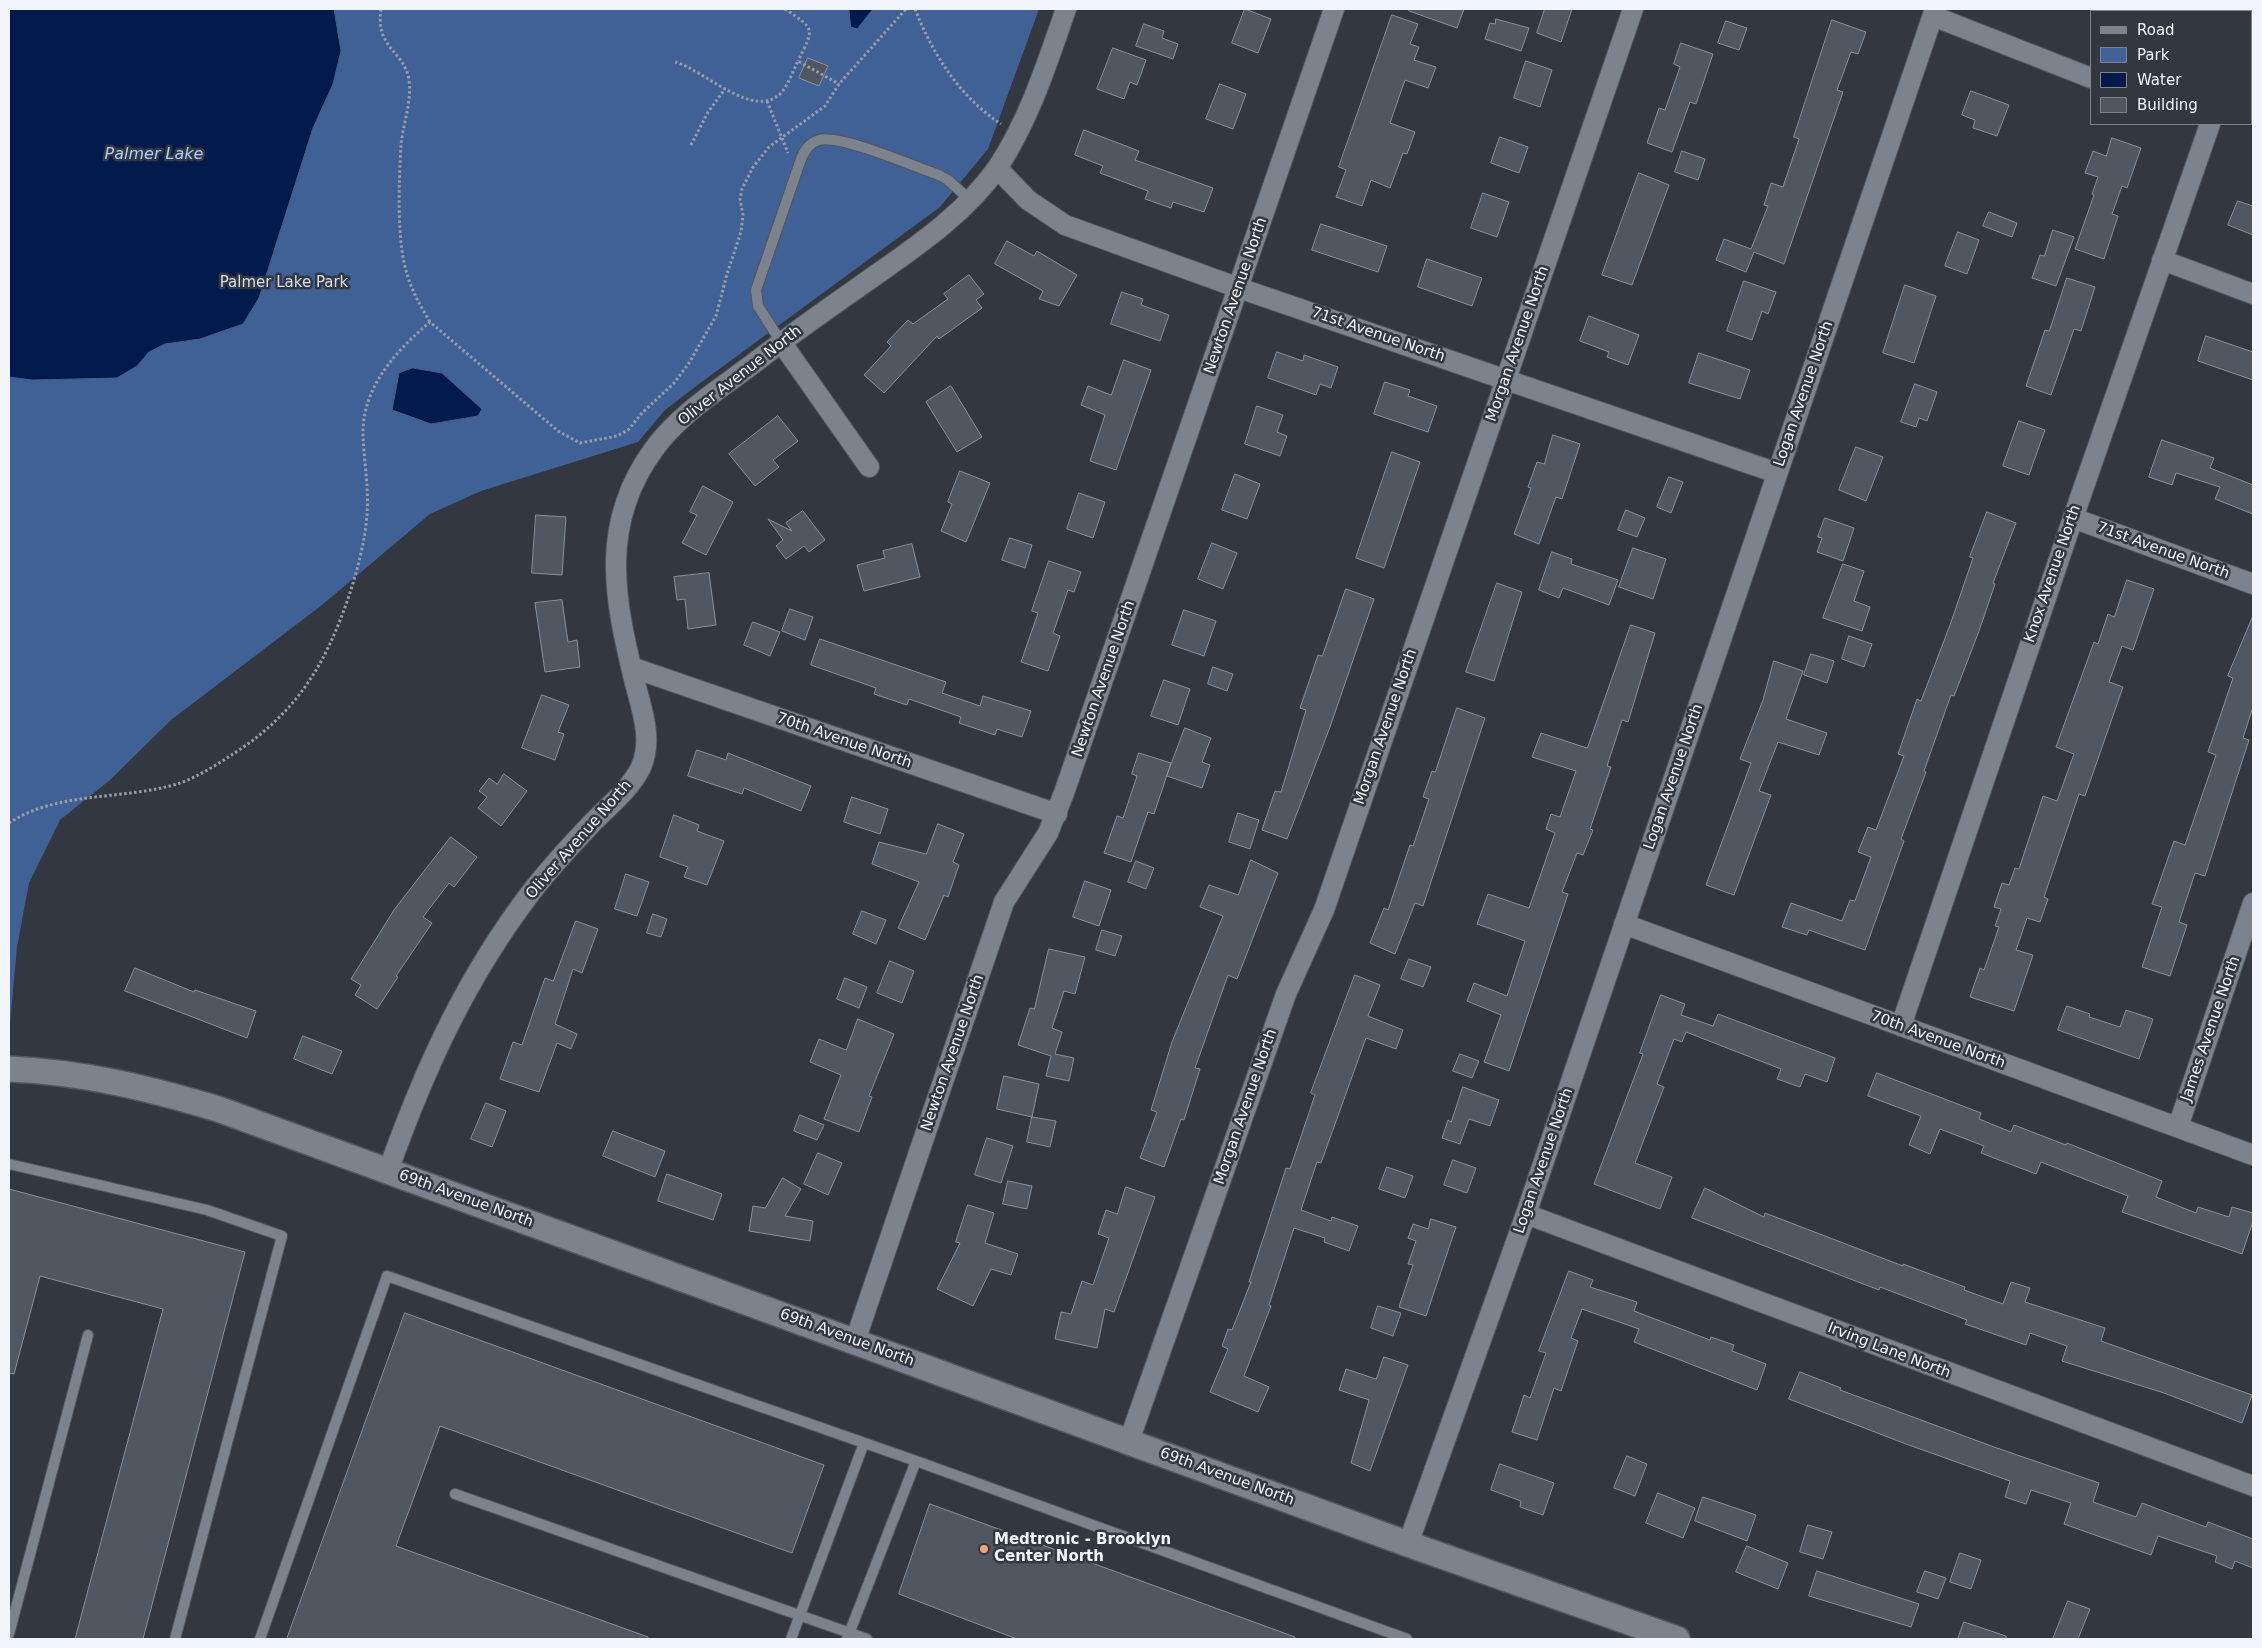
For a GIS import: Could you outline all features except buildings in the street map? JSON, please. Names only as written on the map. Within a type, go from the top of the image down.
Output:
[{"type":"street","name":"Oliver Avenue North","points":[[388,1171],[411,1106],[445,1029],[484,957],[534,889],[628,786],[641,767],[646,746],[645,723],[631,667],[615,587],[618,528],[627,498],[655,448],[676,426],[781,342],[935,233],[970,199],[997,168],[1036,98],[1066,9]]},
{"type":"street","name":"Newton Avenue North","points":[[855,1340],[1004,902],[1048,833],[1057,814],[1334,9]]},
{"type":"street","name":"Morgan Avenue North","points":[[1129,1441],[1286,994],[1324,910],[1633,9]]},
{"type":"street","points":[[1934,13],[2090,78]]},
{"type":"street","name":"Logan Avenue North","points":[[1408,1544],[1526,1214],[1934,13]]},
{"type":"street","name":"Knox Avenue North","points":[[1901,1026],[2072,518],[2210,125]]},
{"type":"street","name":"71st Avenue North","points":[[997,168],[1028,200],[1065,224],[1239,288],[1777,473]]},
{"type":"street","points":[[2162,260],[2253,294]]},
{"type":"street","points":[[781,342],[869,467]]},
{"type":"street","name":"71st Avenue North","points":[[2072,518],[2253,584]]},
{"type":"street","name":"70th Avenue North","points":[[631,667],[1057,814]]},
{"type":"street","name":"James Avenue North","points":[[2178,1127],[2253,903]]},
{"type":"street","name":"70th Avenue North","points":[[1624,924],[2253,1155]]},
{"type":"street","name":"69th Avenue North","points":[[9,1069],[83,1074],[146,1087],[218,1109],[855,1340],[1408,1544],[1677,1639]]},
{"type":"street","name":"Irving Lane North","points":[[1526,1214],[2253,1486]]},
{"type":"lane","points":[[781,342],[758,306],[756,290],[799,164],[810,144],[820,140],[841,141],[940,175],[970,199]]},
{"type":"lane","points":[[9,1164],[207,1210],[282,1236],[175,1639]]},
{"type":"lane","points":[[260,1639],[387,1276],[916,1461],[1407,1639]]},
{"type":"lane","points":[[9,1634],[88,1335]]},
{"type":"lane","points":[[791,1639],[864,1443]]},
{"type":"lane","points":[[848,1636],[916,1461]]},
{"type":"lane","points":[[455,1494],[800,1614],[848,1636],[867,1639]]},
{"type":"path","points":[[381,9],[379,24],[381,34],[404,68],[409,85],[400,171],[402,252],[407,276],[417,300],[430,322],[558,431],[580,443],[617,436],[628,430],[642,413],[674,383],[702,342],[716,316],[741,232],[743,215],[740,199],[742,189],[760,156],[820,111],[839,84],[906,9]]},
{"type":"path","points":[[675,62],[688,66],[726,89],[753,101],[767,101],[780,94],[786,86],[810,36],[810,29],[807,24],[785,9]]},
{"type":"path","points":[[915,9],[950,76],[970,100],[994,120]]},
{"type":"path","points":[[798,61],[839,84]]},
{"type":"path","points":[[691,145],[708,112],[726,89]]},
{"type":"path","points":[[767,101],[790,158],[799,164]]},
{"type":"path","points":[[9,824],[32,811],[71,801],[178,784],[212,766],[252,741],[285,713],[310,680],[323,656],[358,566],[367,516],[368,493],[363,434],[368,401],[388,364],[409,339],[430,322]]},
{"type":"green space","name":"Palmer Lake Park","points":[[9,9],[1039,9],[988,149],[940,207],[665,410],[638,442],[481,491],[430,514],[322,605],[171,720],[110,780],[60,820],[29,883],[17,947],[9,1034]]},
{"type":"water","name":"Palmer Lake","points":[[9,9],[334,9],[341,51],[333,84],[313,128],[259,298],[243,324],[200,339],[165,344],[149,352],[137,366],[117,378],[32,380],[9,377]]},
{"type":"water","points":[[849,9],[873,9],[857,29],[851,27]]},
{"type":"water","points":[[413,368],[442,373],[482,409],[478,416],[431,424],[392,410],[399,373]]},
{"type":"place","name":"Medtronic - Brooklyn Center North","points":[[984,1549]]}]
